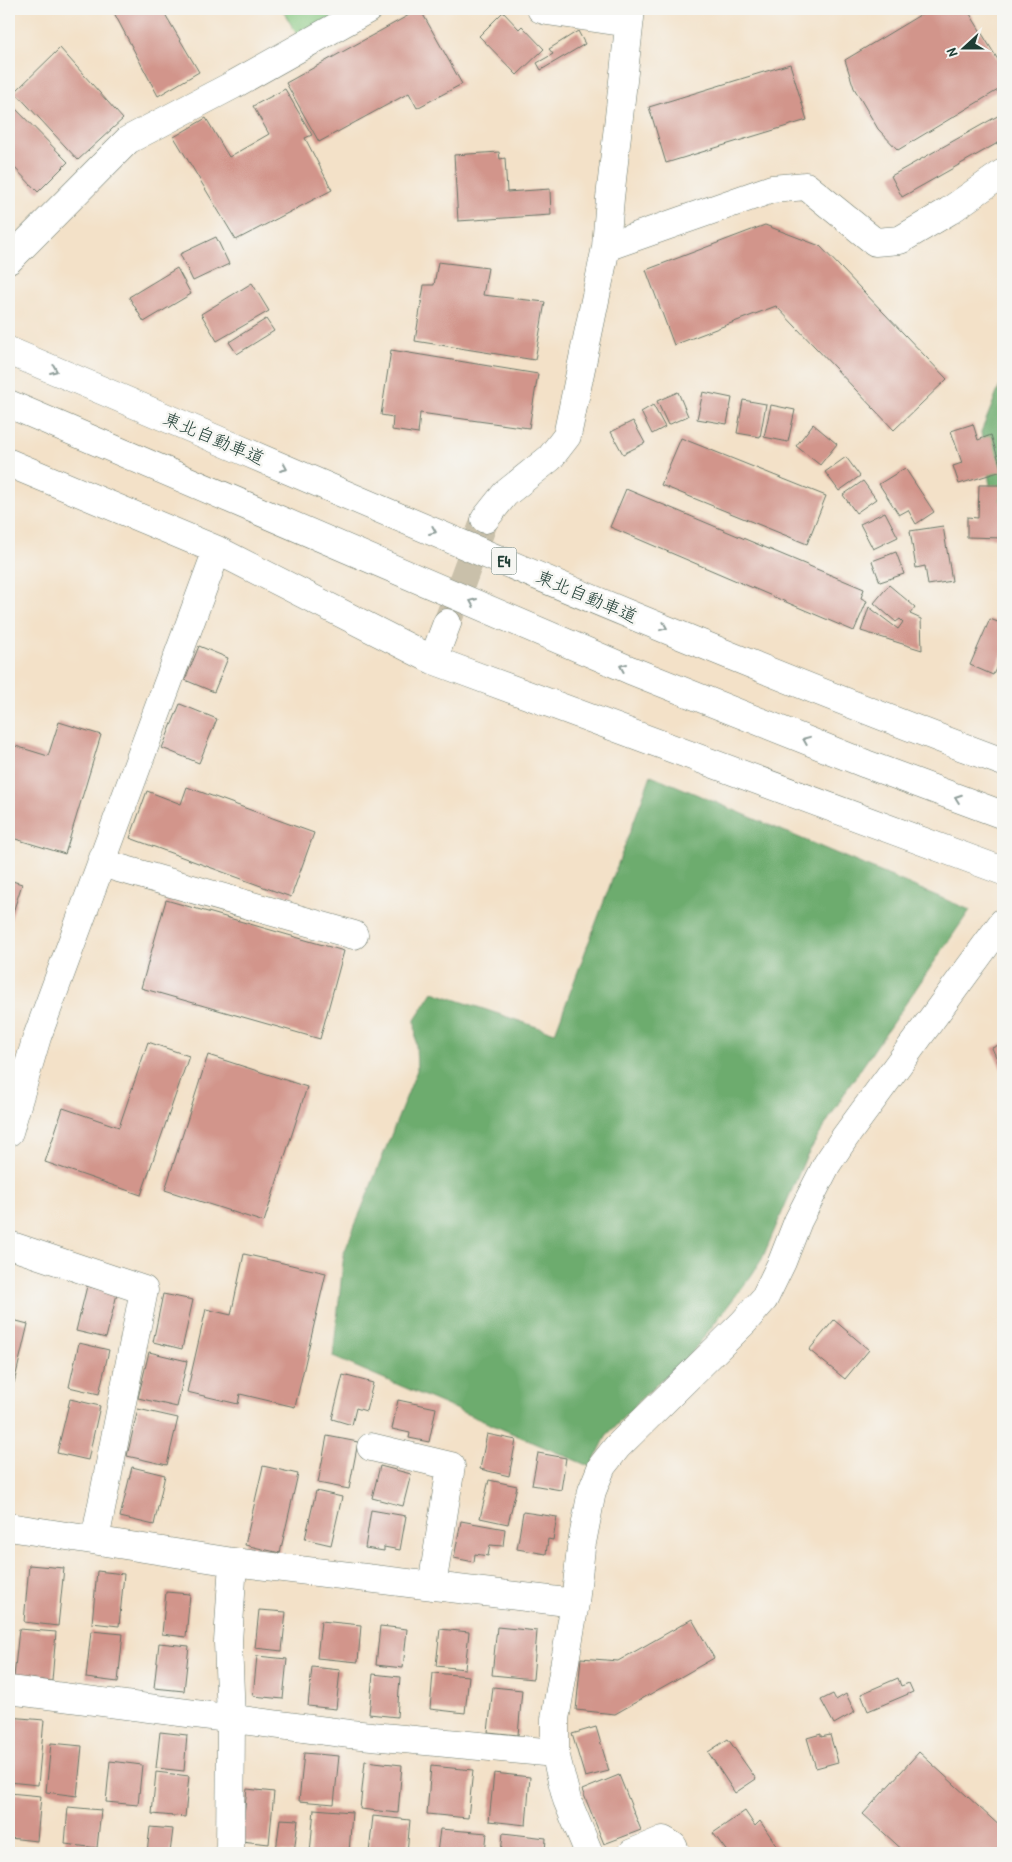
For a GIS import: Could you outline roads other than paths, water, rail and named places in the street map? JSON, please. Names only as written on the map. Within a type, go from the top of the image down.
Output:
[{"type":"main road","points":[[9,260],[128,140],[233,85],[368,9]]},
{"type":"main road","points":[[485,518],[505,494],[550,458],[567,436],[606,247],[630,16],[547,11],[541,9]]},
{"type":"main road","points":[[606,247],[772,189],[806,186],[875,242],[900,240],[949,211],[1003,173]]},
{"type":"main road","name":"東北自動車道","points":[[9,351],[661,626],[886,719],[1003,762]]},
{"type":"main road","points":[[9,404],[630,670],[866,764],[1003,815]]},
{"type":"main road","points":[[9,463],[217,550],[433,660],[1003,872]]},
{"type":"main road","points":[[9,1132],[37,1037],[217,550]]},
{"type":"main road","points":[[433,660],[447,623]]},
{"type":"main road","points":[[102,863],[354,935]]},
{"type":"main road","points":[[589,1853],[567,1800],[555,1753],[555,1719],[575,1603],[581,1548],[592,1491],[602,1466],[632,1431],[744,1322],[764,1299],[782,1262],[798,1221],[827,1164],[1003,922]]},
{"type":"main road","points":[[9,1245],[144,1290],[94,1540]]},
{"type":"main road","points":[[371,1447],[451,1466],[432,1586]]},
{"type":"main road","points":[[9,1527],[233,1562],[575,1603]]},
{"type":"main road","points":[[230,1853],[231,1719],[228,1642],[233,1562]]},
{"type":"main road","points":[[9,1690],[350,1734],[555,1753]]},
{"type":"main road","points":[[632,1853],[663,1840],[673,1846],[676,1853]]},
{"type":"tunnel","points":[[447,623],[485,519]]}]
